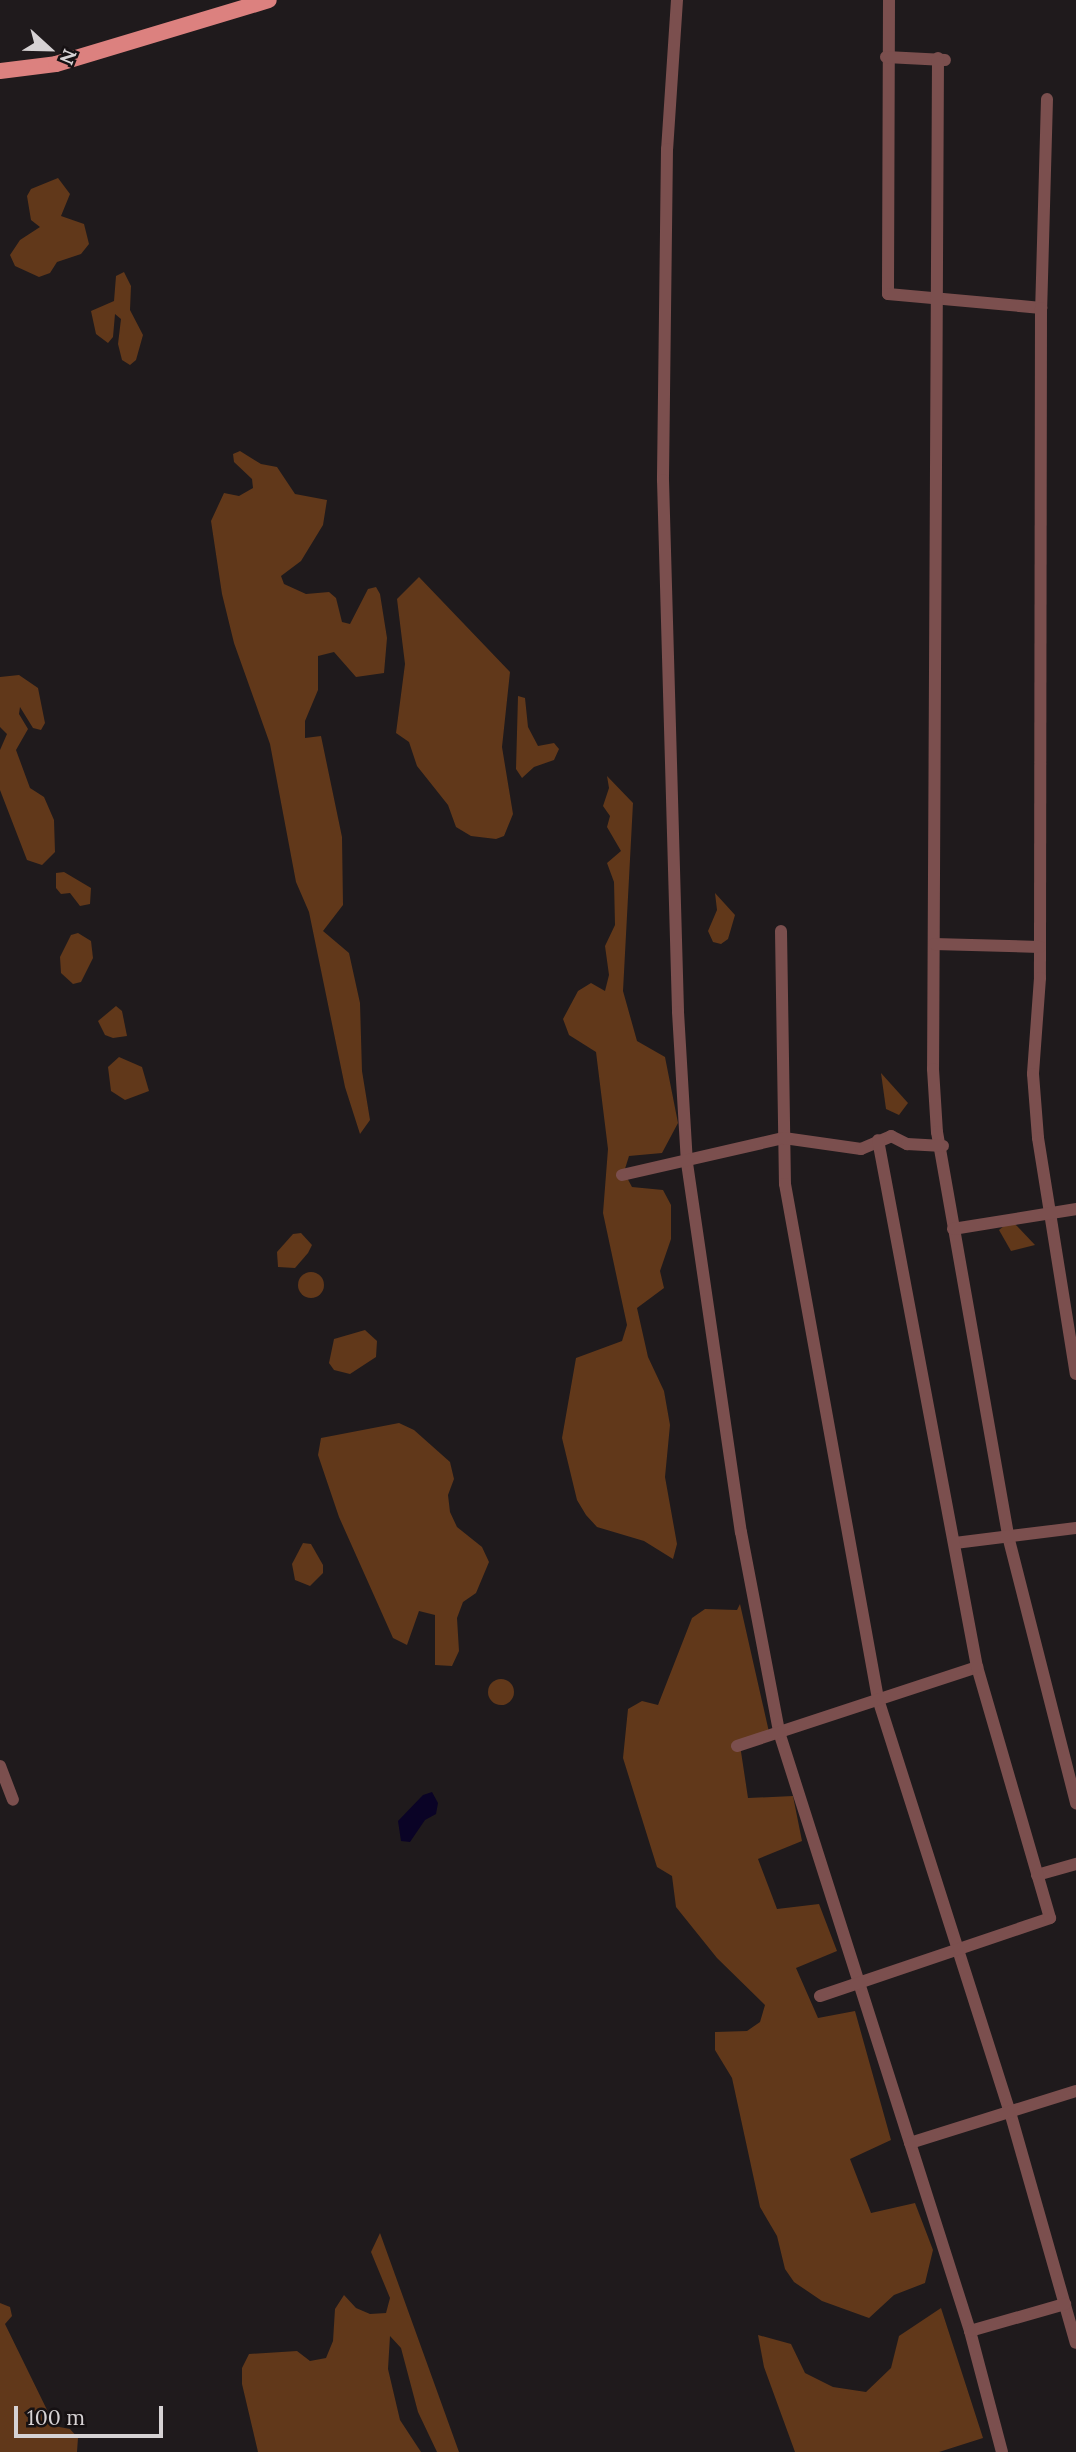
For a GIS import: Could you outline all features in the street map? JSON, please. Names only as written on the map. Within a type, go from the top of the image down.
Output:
[{"type":"main road","points":[[0,71],[57,64],[269,0]]},
{"type":"street","points":[[677,0],[667,149],[663,481],[677,986],[687,1163],[741,1532],[779,1732],[970,2331],[1002,2452]]},
{"type":"street","points":[[889,0],[886,57],[888,294],[1041,308]]},
{"type":"street","points":[[886,57],[941,59],[937,945],[933,1069],[953,1230],[1008,1536],[1076,1803]]},
{"type":"street","points":[[1047,99],[1041,308],[1040,947],[1033,1074],[1050,1212],[1076,1374]]},
{"type":"street","points":[[781,931],[785,1184],[878,1699],[1010,2112],[1076,2343]]},
{"type":"street","points":[[937,945],[1040,947]]},
{"type":"street","points":[[622,1175],[687,1163],[784,1138],[861,1149],[891,1136],[907,1144],[942,1142]]},
{"type":"street","points":[[820,1996],[1050,1918],[977,1667],[878,1140]]},
{"type":"street","points":[[953,1230],[1076,1209]]},
{"type":"street","points":[[955,1543],[1076,1528]]},
{"type":"street","points":[[737,1746],[977,1667]]},
{"type":"street","points":[[0,1766],[13,1800]]},
{"type":"street","points":[[1037,1875],[1076,1864]]},
{"type":"street","points":[[910,2143],[1076,2091]]},
{"type":"street","points":[[970,2331],[1065,2304]]},
{"type":"shaded area","points":[[58,178],[70,194],[61,216],[84,224],[89,244],[81,254],[57,262],[50,273],[39,277],[15,266],[10,255],[20,240],[40,227],[31,220],[27,196],[31,189]]},
{"type":"shaded area","points":[[124,272],[131,286],[130,310],[143,335],[136,360],[130,365],[122,360],[118,344],[121,319],[115,314],[113,337],[108,343],[96,334],[91,311],[114,301],[116,276]]},
{"type":"shaded area","points":[[240,451],[261,464],[277,467],[295,494],[327,500],[323,525],[301,561],[281,576],[284,584],[306,594],[329,592],[336,598],[342,622],[350,624],[368,589],[376,587],[380,594],[387,638],[384,673],[356,677],[334,652],[318,656],[318,690],[305,721],[305,738],[321,736],[342,837],[343,905],[323,931],[349,953],[360,1003],[362,1071],[370,1120],[360,1134],[345,1087],[309,912],[296,882],[270,744],[234,643],[222,594],[211,521],[224,493],[239,496],[253,488],[252,479],[234,462],[233,454]]},
{"type":"shaded area","points":[[419,577],[510,672],[502,747],[513,814],[504,836],[496,839],[471,836],[456,827],[448,805],[417,766],[409,742],[396,733],[405,664],[397,599]]},
{"type":"shaded area","points":[[19,675],[38,688],[45,723],[41,730],[33,728],[20,707],[19,714],[28,729],[16,750],[30,788],[44,797],[54,820],[55,852],[42,865],[27,860],[0,790],[0,750],[7,734],[0,727],[0,677]]},
{"type":"shaded area","points":[[518,696],[525,698],[528,727],[538,746],[554,743],[559,749],[554,760],[534,767],[522,778],[516,769]]},
{"type":"shaded area","points":[[607,776],[633,803],[623,991],[637,1041],[665,1057],[678,1123],[662,1153],[629,1156],[624,1172],[632,1187],[663,1190],[671,1205],[671,1239],[660,1271],[664,1288],[637,1308],[648,1357],[664,1391],[670,1425],[665,1477],[677,1544],[673,1559],[644,1541],[597,1527],[577,1500],[562,1438],[576,1358],[622,1341],[627,1325],[603,1213],[608,1149],[596,1052],[569,1035],[563,1019],[578,991],[591,983],[605,991],[609,975],[605,946],[615,925],[614,882],[607,863],[621,851],[607,827],[610,816],[603,806],[609,788]]},
{"type":"shaded area","points":[[64,872],[91,888],[90,904],[80,906],[70,893],[61,894],[56,888],[56,873]]},
{"type":"shaded area","points":[[715,893],[735,915],[728,939],[721,944],[713,942],[708,931],[717,910]]},
{"type":"shaded area","points":[[78,933],[91,941],[93,958],[81,982],[73,984],[61,973],[60,957],[71,935]]},
{"type":"shaded area","points":[[116,1006],[122,1011],[127,1036],[113,1038],[105,1035],[98,1021]]},
{"type":"shaded area","points":[[119,1057],[142,1067],[149,1091],[125,1100],[111,1091],[108,1067]]},
{"type":"shaded area","points":[[881,1073],[908,1103],[899,1115],[886,1109]]},
{"type":"shaded area","points":[[1010,1221],[1035,1245],[1011,1251],[999,1230]]},
{"type":"shaded area","points":[[301,1233],[312,1245],[308,1253],[295,1268],[278,1267],[277,1252],[293,1234]]},
{"type":"shaded area","points":[[311,1272],[320,1276],[324,1285],[320,1294],[311,1298],[302,1294],[298,1285],[302,1276]]},
{"type":"shaded area","points":[[365,1330],[377,1341],[376,1357],[350,1374],[334,1370],[329,1363],[334,1339]]},
{"type":"shaded area","points":[[399,1423],[414,1430],[450,1462],[454,1479],[448,1495],[450,1512],[457,1527],[482,1547],[489,1562],[476,1593],[463,1602],[457,1618],[459,1651],[452,1666],[435,1665],[435,1615],[419,1611],[407,1645],[393,1638],[339,1517],[318,1455],[321,1438]]},
{"type":"shaded area","points":[[303,1543],[311,1544],[323,1565],[323,1573],[310,1586],[295,1580],[292,1564]]},
{"type":"shaded area","points":[[740,1604],[769,1732],[740,1745],[748,1798],[793,1796],[802,1841],[758,1859],[777,1909],[819,1904],[837,1951],[796,1968],[818,2018],[855,2011],[891,2140],[850,2159],[871,2213],[915,2203],[933,2250],[925,2283],[894,2295],[869,2318],[822,2301],[794,2282],[785,2269],[777,2236],[760,2207],[732,2078],[715,2050],[715,2032],[747,2031],[760,2022],[765,2005],[717,1958],[676,1907],[672,1876],[657,1867],[623,1758],[628,1709],[642,1701],[658,1705],[692,1618],[705,1609],[737,1610]]},
{"type":"shaded area","points":[[501,1679],[510,1683],[514,1692],[510,1701],[501,1705],[492,1701],[488,1692],[492,1683]]},
{"type":"shaded area","points":[[432,1792],[438,1803],[436,1814],[425,1820],[410,1842],[401,1841],[398,1821],[423,1795]]},
{"type":"shaded area","points":[[380,2233],[459,2452],[437,2452],[418,2412],[401,2348],[390,2336],[388,2369],[400,2420],[421,2452],[258,2452],[242,2384],[242,2368],[249,2354],[297,2351],[310,2361],[326,2358],[333,2341],[335,2309],[344,2295],[356,2308],[370,2314],[386,2313],[390,2298],[371,2252]]},
{"type":"shaded area","points":[[0,2303],[10,2307],[12,2316],[5,2324],[54,2426],[70,2429],[78,2438],[77,2452],[0,2452]]},
{"type":"shaded area","points":[[941,2308],[983,2438],[939,2452],[795,2452],[764,2367],[758,2335],[791,2344],[805,2373],[833,2387],[866,2392],[891,2368],[899,2336]]}]
